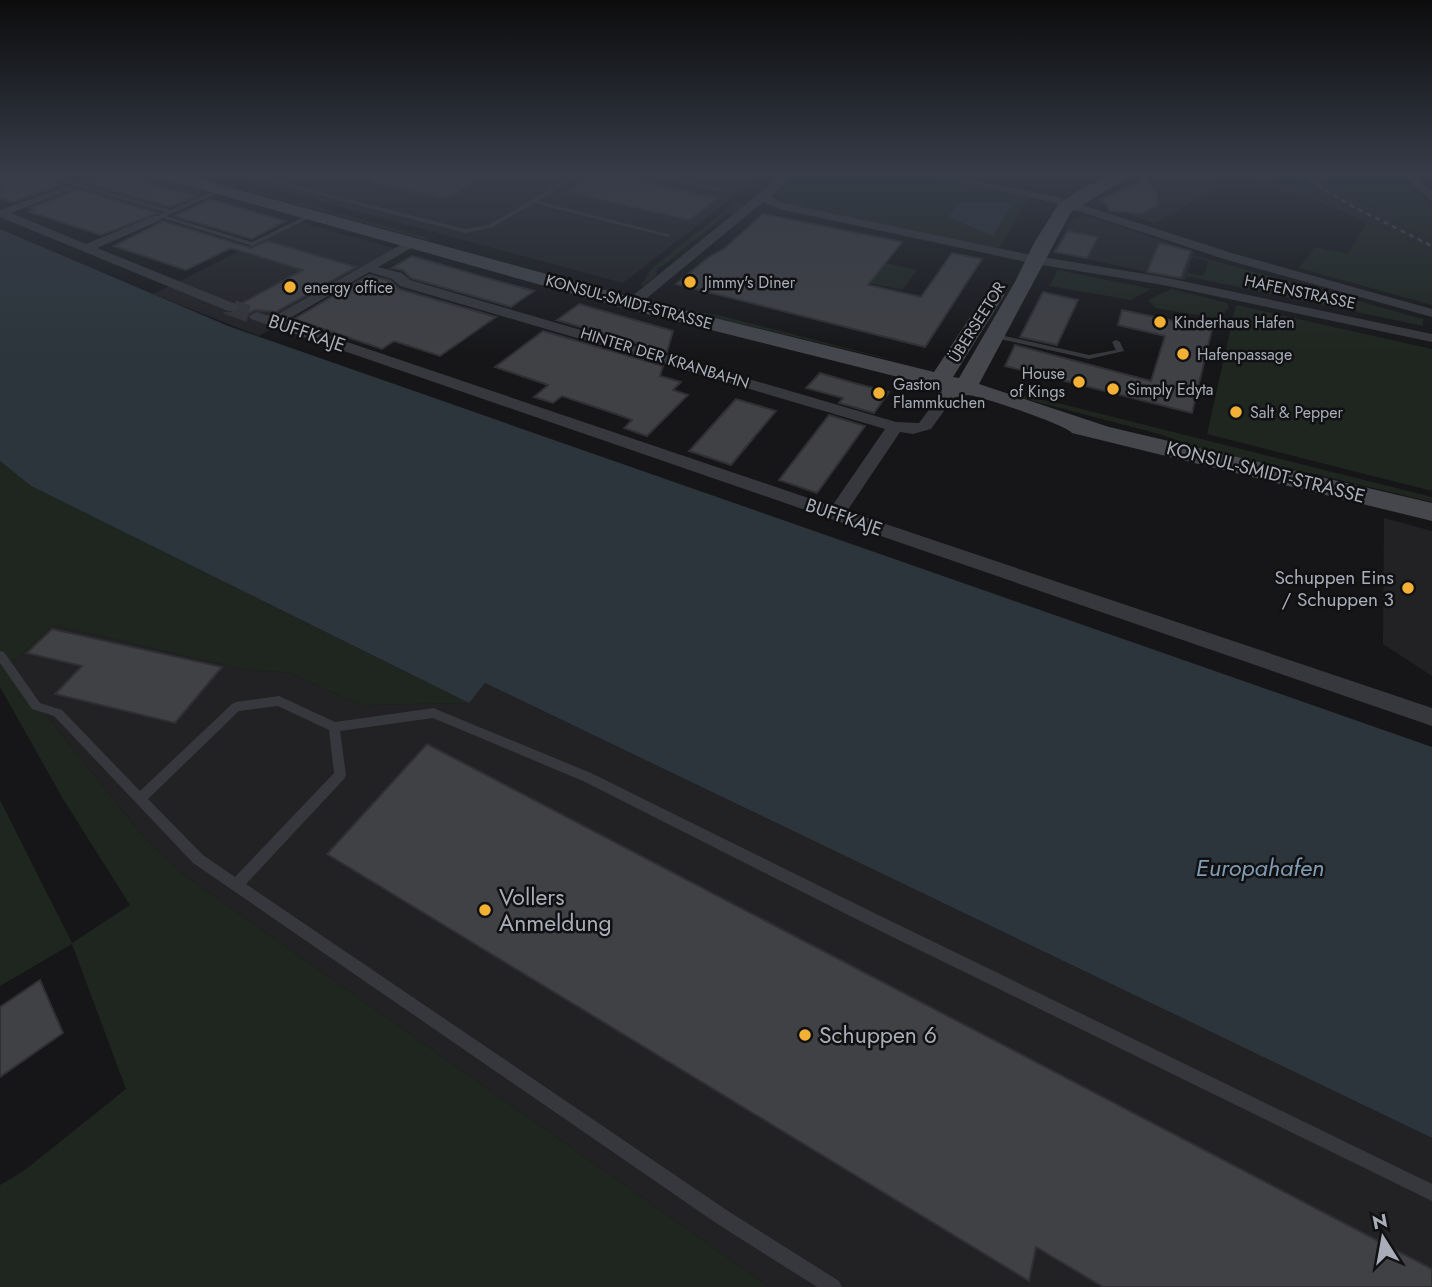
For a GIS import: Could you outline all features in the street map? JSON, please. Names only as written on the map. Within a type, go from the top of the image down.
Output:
[{"type":"street","points":[[55,235],[233,308]]},
{"type":"street","points":[[87,248],[117,235]]},
{"type":"street","name":"KONSUL-SMIDT-STRASSE","points":[[383,235],[767,339],[798,350],[951,387],[1065,426],[1100,432],[1432,512]]},
{"type":"street","points":[[631,304],[715,235]]},
{"type":"street","name":"HAFENSTRASSE","points":[[894,235],[1016,266],[1163,281],[1432,338]]},
{"type":"street","name":"ÜBERSEETOR","points":[[951,387],[1016,266],[1043,243],[1046,235]]},
{"type":"street","name":"HAFENSTRASSE","points":[[1163,235],[1231,257],[1432,313]]},
{"type":"street","points":[[367,268],[411,243]]},
{"type":"street","name":"ÜBERSEETOR","points":[[951,387],[994,335],[1016,266]]},
{"type":"street","name":"BUFFKAJE","points":[[367,268],[265,319],[1432,718]]},
{"type":"street","name":"HINTER DER KRANBAHN","points":[[367,268],[397,276],[405,283],[895,427],[913,429],[925,426],[951,387]]},
{"type":"street","points":[[836,514],[895,427]]},
{"type":"lane","points":[[221,235],[252,244],[270,235]]},
{"type":"lane","points":[[994,335],[1089,357],[1120,351],[1116,342]]},
{"type":"lane","points":[[0,655],[36,706],[58,713],[198,859],[722,1217],[833,1287]]},
{"type":"lane","points":[[141,798],[236,707],[279,701],[334,727],[434,713],[587,776],[861,914],[1432,1193]]},
{"type":"lane","points":[[236,885],[340,775],[334,727]]},
{"type":"shaded area","points":[[273,235],[346,235],[404,251],[259,336],[153,294]]},
{"type":"shaded area","points":[[408,235],[429,238],[426,240]]},
{"type":"shaded area","points":[[445,235],[685,235],[623,283]]},
{"type":"shaded area","points":[[694,235],[701,235],[641,286],[651,269]]},
{"type":"shaded area","points":[[936,235],[1007,235],[999,248]]},
{"type":"shaded area","points":[[1063,235],[1146,235],[1194,252],[1185,280],[1053,252]]},
{"type":"shaded area","points":[[1359,235],[1397,235],[1432,250],[1432,305],[1299,268],[1315,247],[1348,254]]},
{"type":"shaded area","points":[[1397,235],[1419,235],[1432,242],[1432,250]]},
{"type":"shaded area","points":[[1419,235],[1432,235],[1432,242]]},
{"type":"shaded area","points":[[1193,255],[1423,319],[1423,326],[1186,276],[1187,273],[1203,276],[1209,261],[1192,257]]},
{"type":"shaded area","points":[[868,259],[917,270],[902,290],[851,279]]},
{"type":"shaded area","points":[[1058,270],[1151,289],[1131,300],[1049,286]]},
{"type":"shaded area","points":[[1171,289],[1227,303],[1229,307],[1220,319],[1155,308],[1148,300]]},
{"type":"shaded area","points":[[1236,305],[1432,349],[1432,491],[1207,434]]},
{"type":"shaded area","points":[[673,308],[718,315],[908,364],[708,316],[699,317]]},
{"type":"shaded area","points":[[1010,395],[1062,404],[1432,497],[1432,502],[1310,473],[1300,475],[1217,454],[1159,434]]},
{"type":"shaded area","points":[[0,461],[31,486],[469,703],[361,705],[290,673],[242,669],[53,625],[8,667],[141,834],[180,872],[769,1287],[0,1287],[0,1185],[25,1170],[126,1089],[72,944],[0,986],[0,800],[72,943],[130,905],[63,799],[0,687]]},
{"type":"shaded area","name":"Schuppen Eins / Schuppen 3","points":[[1384,518],[1432,531],[1432,676],[1383,644]]},
{"type":"shaded area","points":[[53,625],[242,669],[290,673],[361,705],[468,703],[485,683],[1432,1138],[1432,1287],[769,1287],[180,872],[141,834],[8,667]]},
{"type":"water","name":"Europahafen","points":[[0,235],[14,235],[228,326],[1432,747],[1432,1138],[485,683],[469,703],[31,486],[0,461]]},
{"type":"building","points":[[135,235],[209,235],[251,248],[268,241],[356,267],[276,312],[255,310],[248,314],[246,321],[224,313],[240,313],[240,304],[303,270],[231,248],[186,270],[114,246]]},
{"type":"building","points":[[239,235],[259,235],[252,239]]},
{"type":"building","points":[[739,235],[868,235],[902,242],[868,285],[921,297],[952,253],[982,259],[925,347],[676,284],[709,257]]},
{"type":"building","points":[[1065,235],[1098,237],[1087,258],[1055,252]]},
{"type":"building","points":[[1159,243],[1191,251],[1181,278],[1147,272]]},
{"type":"building","points":[[412,256],[534,291],[511,307],[411,278],[403,270],[392,268]]},
{"type":"building","points":[[369,275],[391,281],[399,289],[496,317],[440,356],[394,341],[382,349],[294,319]]},
{"type":"building","points":[[1043,292],[1078,300],[1057,345],[1020,337]]},
{"type":"building","points":[[579,304],[673,331],[667,352],[557,320]]},
{"type":"building","name":"Hafenpassage","points":[[1122,310],[1212,329],[1192,413],[1005,366],[1015,345],[1151,381],[1165,336],[1118,325]]},
{"type":"building","points":[[543,331],[663,366],[660,376],[681,382],[673,390],[688,395],[647,436],[624,428],[632,420],[616,414],[562,396],[553,403],[534,397],[548,385],[495,367]]},
{"type":"building","points":[[820,373],[889,392],[874,413],[839,403],[843,398],[806,388]]},
{"type":"building","points":[[736,399],[776,411],[731,465],[689,451]]},
{"type":"building","points":[[829,415],[865,426],[817,493],[779,480]]},
{"type":"building","points":[[52,629],[222,667],[175,723],[55,694],[82,666],[27,653]]},
{"type":"building","name":"Schuppen 6","points":[[427,744],[1432,1269],[1432,1287],[1103,1287],[1036,1247],[1029,1281],[327,854]]},
{"type":"building","points":[[40,980],[63,1033],[0,1077],[0,1007]]},
{"type":"tunnel","points":[[233,308],[256,316]]},
{"type":"railway","points":[[1410,235],[1432,246]]},
{"type":"place","name":"Jimmy's Diner","points":[[690,282]]},
{"type":"place","name":"energy office","points":[[290,287]]},
{"type":"place","name":"Kinderhaus Hafen","points":[[1160,322]]},
{"type":"place","name":"Hafenpassage","points":[[1183,354]]},
{"type":"place","name":"House of Kings","points":[[1079,382]]},
{"type":"place","name":"Simply Edyta","points":[[1113,389]]},
{"type":"place","name":"Gaston Flammkuchen","points":[[879,393]]},
{"type":"place","name":"Salt & Pepper","points":[[1236,412]]},
{"type":"place","name":"Schuppen Eins / Schuppen 3","points":[[1408,588]]},
{"type":"place","name":"Vollers Anmeldung","points":[[485,910]]},
{"type":"place","name":"Schuppen 6","points":[[805,1035]]}]
